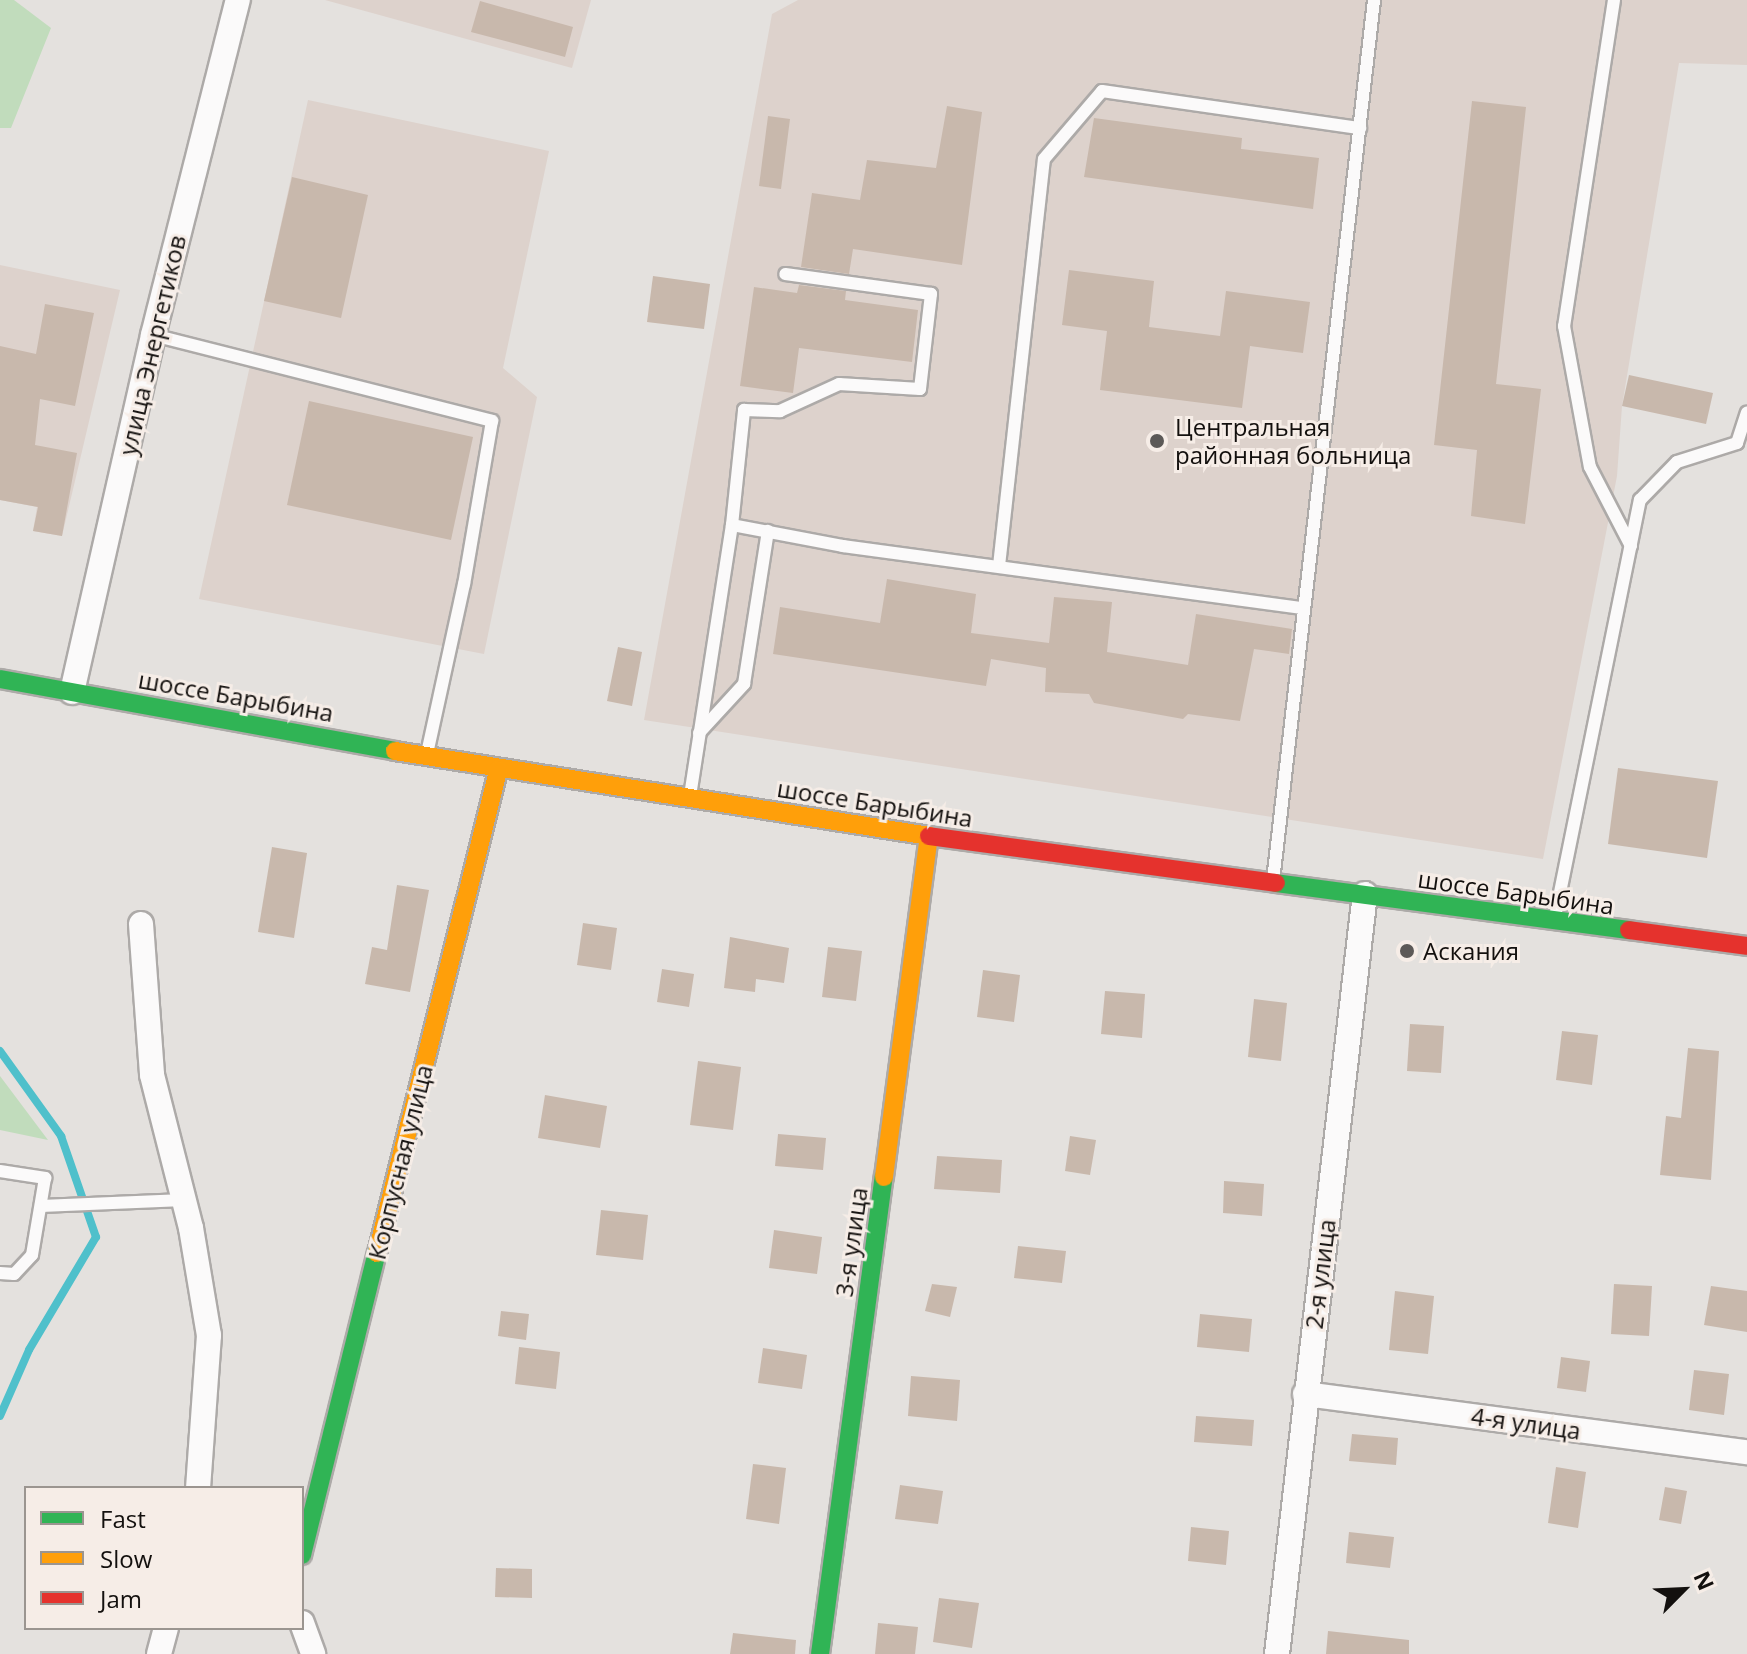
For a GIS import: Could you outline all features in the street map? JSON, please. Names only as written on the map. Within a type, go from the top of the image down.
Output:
[{"type":"main road","name":"шоссе Барыбина","points":[[0,679],[498,770],[929,836],[1365,894],[1553,924],[1747,946]]},
{"type":"main road","name":"Корпусная улица","points":[[304,1547],[498,770]]},
{"type":"main road","name":"3-я улица","points":[[820,1654],[929,836]]},
{"type":"street","name":"улица Энергетиков","points":[[72,692],[153,335],[238,0]]},
{"type":"street","name":"2-я улица","points":[[1277,1654],[1365,894]]},
{"type":"street","points":[[141,924],[152,1075],[203,1281],[209,1335],[198,1486]]},
{"type":"street","name":"4-я улица","points":[[1305,1394],[1747,1452]]},
{"type":"street","points":[[304,1629],[313,1654]]},
{"type":"street","points":[[159,1654],[165,1630]]},
{"type":"lane","points":[[1273,884],[1374,0]]},
{"type":"lane","points":[[1614,0],[1564,326],[1590,467],[1631,546]]},
{"type":"lane","points":[[999,566],[1044,159],[1102,91],[1360,128]]},
{"type":"lane","points":[[690,799],[732,525],[744,410],[780,411],[839,384],[920,389],[931,294],[785,274]]},
{"type":"lane","points":[[153,335],[492,421],[464,584],[426,755]]},
{"type":"lane","points":[[1553,924],[1640,500],[1677,462],[1737,443],[1747,413]]},
{"type":"lane","points":[[732,525],[1304,608]]},
{"type":"lane","points":[[699,733],[744,684],[768,531]]},
{"type":"lane","points":[[0,1171],[45,1178],[32,1255],[14,1274],[0,1273]]},
{"type":"lane","points":[[41,1206],[184,1200]]},
{"type":"shaded area","points":[[325,0],[591,0],[572,68]]},
{"type":"shaded area","name":"Центральная районная больница","points":[[798,0],[1747,0],[1747,65],[1679,63],[1622,406],[1617,476],[1543,859],[644,720],[772,14]]},
{"type":"shaded area","points":[[308,100],[549,151],[503,368],[537,397],[484,654],[199,599]]},
{"type":"shaded area","points":[[0,265],[120,290],[62,536],[33,531],[37,507],[0,500]]},
{"type":"green space","points":[[0,0],[14,0],[51,28],[11,128],[0,128]]},
{"type":"green space","points":[[0,1076],[48,1140],[0,1130]]},
{"type":"building","points":[[480,1],[573,27],[565,57],[471,32]]},
{"type":"building","points":[[1472,101],[1526,107],[1496,384],[1541,389],[1525,524],[1471,516],[1477,450],[1434,445]]},
{"type":"building","points":[[947,106],[982,112],[962,265],[853,249],[849,274],[801,267],[812,193],[860,200],[867,160],[936,168]]},
{"type":"building","points":[[768,116],[790,119],[781,189],[759,186]]},
{"type":"building","points":[[1094,118],[1242,138],[1241,149],[1319,158],[1313,209],[1084,177]]},
{"type":"building","points":[[292,177],[368,195],[341,318],[264,301]]},
{"type":"building","points":[[1069,270],[1154,281],[1149,327],[1220,336],[1226,291],[1310,302],[1303,353],[1250,346],[1242,408],[1100,390],[1107,331],[1062,325]]},
{"type":"building","points":[[653,276],[710,284],[704,329],[647,322]]},
{"type":"building","points":[[799,285],[846,291],[845,300],[918,310],[912,362],[799,348],[793,393],[740,386],[754,287],[797,293]]},
{"type":"building","points":[[45,304],[94,313],[75,406],[40,399],[35,445],[77,453],[62,536],[33,531],[38,507],[0,500],[0,346],[36,354]]},
{"type":"building","points":[[1629,375],[1713,393],[1706,424],[1622,406]]},
{"type":"building","points":[[309,401],[473,437],[451,540],[287,505]]},
{"type":"building","points":[[887,579],[976,594],[971,633],[1049,643],[1054,597],[1112,602],[1107,652],[1188,665],[1196,614],[1292,629],[1289,654],[1254,649],[1240,721],[1188,714],[1183,719],[1094,703],[1089,694],[1045,692],[1046,668],[991,659],[986,686],[773,654],[780,607],[880,623]]},
{"type":"building","points":[[618,647],[642,652],[632,706],[607,701]]},
{"type":"building","points":[[1618,768],[1718,781],[1707,858],[1608,844]]},
{"type":"building","points":[[272,847],[307,853],[294,938],[258,932]]},
{"type":"building","points":[[397,885],[429,890],[410,992],[365,984],[372,947],[387,950]]},
{"type":"building","points":[[583,923],[617,928],[611,970],[577,965]]},
{"type":"building","points":[[730,937],[789,948],[784,983],[756,979],[755,992],[724,988]]},
{"type":"building","points":[[828,947],[862,951],[856,1001],[822,997]]},
{"type":"building","points":[[662,969],[694,974],[689,1007],[657,1002]]},
{"type":"building","points":[[983,970],[1020,975],[1014,1022],[977,1017]]},
{"type":"building","points":[[1105,991],[1145,994],[1142,1038],[1101,1034]]},
{"type":"building","points":[[1254,999],[1287,1003],[1281,1061],[1248,1057]]},
{"type":"building","points":[[1410,1024],[1444,1026],[1441,1073],[1407,1071]]},
{"type":"building","points":[[1562,1031],[1598,1035],[1592,1085],[1556,1080]]},
{"type":"building","points":[[1688,1048],[1719,1051],[1711,1180],[1660,1175],[1666,1116],[1681,1118]]},
{"type":"building","points":[[698,1061],[741,1067],[733,1130],[690,1125]]},
{"type":"building","points":[[545,1095],[607,1106],[600,1148],[538,1138]]},
{"type":"building","points":[[778,1134],[826,1138],[823,1170],[775,1166]]},
{"type":"building","points":[[1070,1136],[1096,1140],[1090,1175],[1065,1171]]},
{"type":"building","points":[[937,1156],[1002,1160],[1000,1193],[934,1189]]},
{"type":"building","points":[[1224,1181],[1264,1184],[1262,1216],[1223,1213]]},
{"type":"building","points":[[601,1210],[648,1215],[643,1260],[596,1255]]},
{"type":"building","points":[[774,1230],[822,1237],[817,1274],[769,1268]]},
{"type":"building","points":[[1018,1246],[1066,1251],[1062,1283],[1014,1278]]},
{"type":"building","points":[[932,1284],[957,1287],[950,1317],[925,1311]]},
{"type":"building","points":[[1614,1284],[1652,1286],[1649,1336],[1611,1334]]},
{"type":"building","points":[[1711,1286],[1747,1291],[1747,1332],[1704,1325]]},
{"type":"building","points":[[1395,1291],[1434,1296],[1428,1354],[1389,1350]]},
{"type":"building","points":[[501,1311],[529,1314],[526,1340],[498,1336]]},
{"type":"building","points":[[1200,1314],[1252,1319],[1249,1352],[1197,1347]]},
{"type":"building","points":[[519,1347],[560,1352],[556,1389],[515,1384]]},
{"type":"building","points":[[763,1348],[807,1355],[802,1389],[758,1383]]},
{"type":"building","points":[[1561,1357],[1590,1361],[1586,1392],[1557,1388]]},
{"type":"building","points":[[1694,1370],[1729,1374],[1724,1415],[1689,1410]]},
{"type":"building","points":[[911,1376],[960,1380],[957,1421],[908,1416]]},
{"type":"building","points":[[1196,1416],[1254,1420],[1252,1446],[1194,1442]]},
{"type":"building","points":[[1352,1434],[1398,1438],[1396,1465],[1349,1461]]},
{"type":"building","points":[[753,1464],[786,1468],[779,1524],[746,1519]]},
{"type":"building","points":[[1556,1467],[1586,1472],[1578,1528],[1548,1523]]},
{"type":"building","points":[[900,1485],[943,1491],[938,1524],[895,1519]]},
{"type":"building","points":[[1665,1487],[1687,1491],[1681,1524],[1659,1520]]},
{"type":"building","points":[[1191,1527],[1229,1531],[1226,1565],[1188,1561]]},
{"type":"building","points":[[1349,1532],[1394,1537],[1390,1568],[1346,1563]]},
{"type":"building","points":[[496,1568],[532,1569],[532,1598],[495,1597]]},
{"type":"building","points":[[939,1598],[979,1603],[972,1648],[933,1642]]},
{"type":"building","points":[[878,1623],[918,1627],[915,1654],[875,1654]]},
{"type":"building","points":[[1328,1631],[1409,1640],[1409,1654],[1326,1654]]},
{"type":"building","points":[[733,1633],[796,1640],[795,1654],[730,1654]]},
{"type":"waterway","points":[[0,1051],[61,1136],[96,1237],[29,1350],[0,1416]]},
{"type":"traffic: fast","points":[[0,679],[395,751]]},
{"type":"traffic: fast","points":[[1276,883],[1629,930]]},
{"type":"traffic: fast","points":[[820,1654],[884,1177]]},
{"type":"traffic: fast","points":[[304,1547],[377,1253]]},
{"type":"traffic: slow","points":[[395,751],[929,836]]},
{"type":"traffic: slow","points":[[377,1253],[498,770]]},
{"type":"traffic: slow","points":[[884,1177],[929,836]]},
{"type":"traffic: jam","points":[[929,836],[1276,883]]},
{"type":"traffic: jam","points":[[1629,930],[1747,946]]},
{"type":"place","name":"Центральная районная больница","points":[[1157,441]]},
{"type":"place","name":"Аскания","points":[[1407,951]]}]
